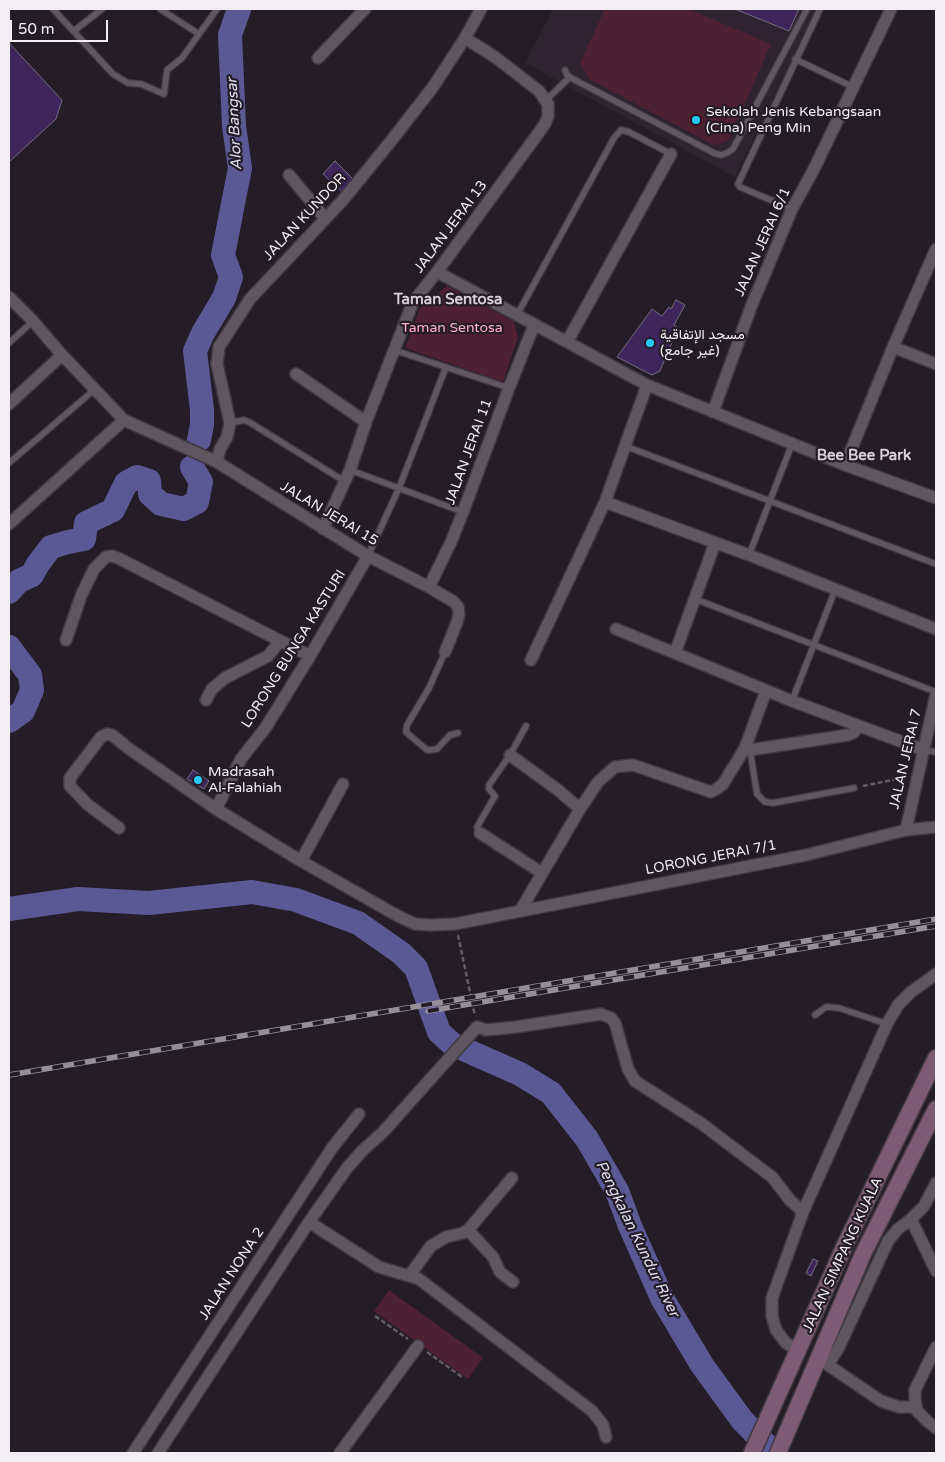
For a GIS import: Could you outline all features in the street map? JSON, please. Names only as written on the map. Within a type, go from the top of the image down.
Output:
[{"type":"main road","name":"JALAN SIMPANG KUALA","points":[[752,1453],[845,1245],[936,1058]]},
{"type":"main road","name":"JALAN SIMPANG KUALA","points":[[778,1453],[821,1366],[863,1254],[936,1109]]},
{"type":"street","points":[[318,58],[365,9]]},
{"type":"street","name":"JALAN KUNDOR","points":[[230,423],[217,364],[219,347],[250,299],[324,218],[343,200],[433,87],[481,9]]},
{"type":"street","name":"JALAN JERAI 6/1","points":[[713,412],[751,307],[792,209],[814,169],[891,9]]},
{"type":"street","points":[[464,38],[495,57],[539,91],[546,100]]},
{"type":"street","name":"JALAN JERAI 13","points":[[323,529],[350,470],[366,422],[413,302],[546,124],[549,109],[546,100]]},
{"type":"street","points":[[567,342],[671,154]]},
{"type":"street","points":[[289,175],[324,218]]},
{"type":"street","points":[[845,465],[893,347],[936,249]]},
{"type":"street","points":[[437,272],[647,385],[845,465],[936,498]]},
{"type":"street","points":[[9,297],[124,420],[9,524]]},
{"type":"street","name":"JALAN JERAI 11","points":[[429,587],[464,512],[534,325]]},
{"type":"street","points":[[893,347],[936,364]]},
{"type":"street","points":[[9,404],[62,355]]},
{"type":"street","points":[[296,374],[366,422]]},
{"type":"street","points":[[531,660],[605,502],[647,385]]},
{"type":"street","name":"JALAN JERAI 15","points":[[124,420],[217,462],[368,556],[454,602],[458,607],[457,622],[445,652]]},
{"type":"street","points":[[217,462],[220,449],[227,437],[230,423]]},
{"type":"street","points":[[605,502],[749,555],[936,629]]},
{"type":"street","points":[[675,653],[715,543]]},
{"type":"street","points":[[66,640],[81,596],[94,569],[106,557],[112,556],[310,656]]},
{"type":"street","name":"LORONG BUNGA KASTURI","points":[[216,809],[241,759],[266,726],[310,656],[368,556]]},
{"type":"street","points":[[616,629],[792,702],[924,750]]},
{"type":"street","points":[[206,700],[212,689],[225,678],[268,656],[280,641]]},
{"type":"street","points":[[520,911],[598,782],[615,767],[633,765],[711,792],[723,784],[747,749],[766,691]]},
{"type":"street","name":"JALAN JERAI 7","points":[[906,830],[936,694]]},
{"type":"street","points":[[747,749],[848,735],[853,733],[859,726]]},
{"type":"street","name":"LORONG JERAI 7/1","points":[[119,828],[87,804],[70,786],[70,778],[102,737],[107,734],[112,735],[216,809],[301,862],[415,924],[430,925],[455,924],[806,855],[906,830],[936,828]]},
{"type":"street","points":[[510,755],[558,790],[580,809]]},
{"type":"street","points":[[301,862],[343,784]]},
{"type":"street","points":[[480,833],[542,873]]},
{"type":"street","points":[[799,1351],[786,1343],[776,1330],[772,1316],[772,1298],[803,1212],[898,1005],[936,974]]},
{"type":"street","points":[[158,1453],[309,1222],[347,1168],[383,1132],[474,1031],[516,1028],[601,1014],[611,1018],[628,1069],[635,1081],[702,1124],[772,1177],[790,1200],[803,1212]]},
{"type":"street","name":"JALAN NONA 2","points":[[133,1453],[332,1148],[359,1114]]},
{"type":"street","points":[[409,1276],[424,1253],[436,1241],[468,1230],[512,1178]]},
{"type":"street","points":[[916,1407],[899,1408],[881,1401],[821,1366],[839,1347],[888,1241],[898,1229],[924,1206],[936,1183]]},
{"type":"street","points":[[911,1219],[936,1271]]},
{"type":"street","points":[[309,1222],[379,1267],[419,1279],[592,1411],[603,1425],[606,1437]]},
{"type":"street","points":[[468,1230],[493,1257],[500,1272],[513,1282]]},
{"type":"street","points":[[340,1453],[418,1346]]},
{"type":"street","points":[[936,1347],[915,1390],[916,1411],[936,1428]]},
{"type":"lane","points":[[53,9],[113,74],[128,83],[140,84],[164,94],[168,70],[182,58],[217,9]]},
{"type":"lane","points":[[74,31],[102,9]]},
{"type":"lane","points":[[160,9],[199,34]]},
{"type":"lane","points":[[565,70],[570,77],[721,155],[733,148],[807,9]]},
{"type":"lane","points":[[792,209],[740,187],[738,184],[820,9]]},
{"type":"lane","points":[[795,59],[853,87]]},
{"type":"lane","points":[[546,100],[570,77]]},
{"type":"lane","points":[[517,315],[609,146],[621,130],[629,132],[671,154]]},
{"type":"lane","points":[[9,342],[33,321]]},
{"type":"lane","points":[[394,350],[509,388]]},
{"type":"lane","points":[[368,556],[399,488],[446,367]]},
{"type":"lane","points":[[9,463],[94,390]]},
{"type":"lane","points":[[230,423],[244,420],[249,422],[344,480]]},
{"type":"lane","points":[[749,555],[792,444]]},
{"type":"lane","points":[[625,446],[936,564]]},
{"type":"lane","points":[[350,470],[464,512]]},
{"type":"lane","points":[[792,702],[834,590]]},
{"type":"lane","points":[[694,599],[814,644],[936,694]]},
{"type":"lane","points":[[445,652],[429,688],[407,725],[406,732],[427,750],[437,749],[447,737],[458,733]]},
{"type":"lane","points":[[480,833],[477,827],[496,796],[489,788],[489,785],[510,755],[526,726]]},
{"type":"lane","points":[[747,749],[757,794],[765,802],[773,803],[854,788]]},
{"type":"lane","points":[[924,750],[936,752]]},
{"type":"lane","points":[[816,1015],[826,1007],[839,1008],[888,1024]]},
{"type":"path","points":[[854,788],[918,775]]},
{"type":"path","points":[[455,924],[474,1031]]},
{"type":"shaded area","name":"Sekolah Jenis Kebangsaan (Cina) Peng Min","points":[[553,9],[817,9],[735,177],[525,63]]},
{"type":"green space","points":[[605,9],[688,9],[771,44],[728,141],[714,145],[589,79],[580,63]]},
{"type":"green space","name":"Taman Sentosa","points":[[447,286],[514,322],[518,338],[503,382],[405,348],[420,308]]},
{"type":"green space","points":[[389,1290],[483,1358],[468,1379],[374,1311]]},
{"type":"building","points":[[735,9],[799,9],[789,31]]},
{"type":"building","points":[[9,43],[62,100],[56,119],[9,162]]},
{"type":"building","points":[[335,161],[353,179],[342,192],[323,174]]},
{"type":"building","name":"مسجد الإتفاقية (غير جامع)","points":[[676,300],[685,305],[674,325],[678,328],[660,371],[652,375],[617,357],[652,309],[662,316],[669,307],[671,309]]},
{"type":"building","name":"Madrasah Al-Falahiah","points":[[193,770],[209,781],[204,789],[187,779]]},
{"type":"building","points":[[813,1259],[818,1261],[811,1276],[806,1273]]},
{"type":"waterway","name":"Alor Bangsar","points":[[199,440],[202,410],[195,351],[203,333],[224,298],[231,277],[223,255],[240,168],[234,126],[230,35],[239,9]]},
{"type":"waterway","name":"Alor Bangsar","points":[[9,592],[19,581],[32,575],[51,547],[84,539],[86,523],[113,510],[126,483],[137,477],[149,481],[150,494],[161,504],[184,509],[197,502],[201,482],[192,467]]},
{"type":"waterway","name":"Alor Bangsar","points":[[9,647],[30,675],[32,690],[23,711],[9,721]]},
{"type":"waterway","name":"Pengkalan Kundur River","points":[[9,909],[78,899],[149,903],[252,892],[296,900],[358,923],[401,953],[416,968],[439,1032],[452,1044],[520,1074],[551,1093],[587,1139],[617,1191],[630,1226],[662,1298],[702,1365],[742,1420],[774,1453]]},
{"type":"railway","points":[[9,1075],[936,919]]},
{"type":"railway","points":[[428,1011],[936,926]]},
{"type":"place","name":"Sekolah Jenis Kebangsaan (Cina) Peng Min","points":[[696,120]]},
{"type":"place","name":"مسجد الإتفاقية (غير جامع)","points":[[650,343]]},
{"type":"place","name":"Madrasah Al-Falahiah","points":[[198,780]]},
{"type":"district","name":"Taman Sentosa","points":[[448,300]]},
{"type":"district","name":"Bee Bee Park","points":[[864,456]]}]
